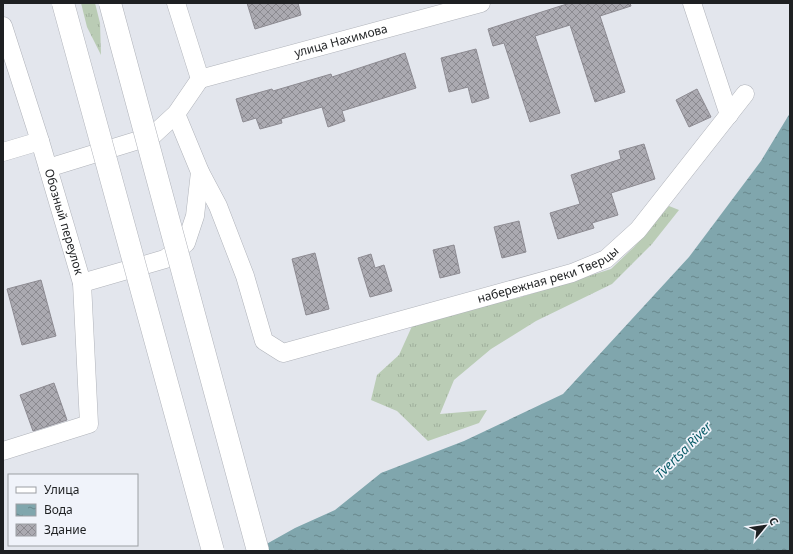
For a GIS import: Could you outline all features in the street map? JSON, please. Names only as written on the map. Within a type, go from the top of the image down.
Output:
[{"type":"main road","points":[[63,3],[213,551]]},
{"type":"main road","points":[[110,3],[258,551]]},
{"type":"street","points":[[48,168],[152,136],[176,114],[200,79],[176,3]]},
{"type":"street","name":"улица Нахимова","points":[[200,79],[481,3]]},
{"type":"street","points":[[692,3],[730,115]]},
{"type":"street","name":"Обозный переулок","points":[[3,26],[40,141],[82,283],[89,424],[3,451]]},
{"type":"street","name":"набережная реки Тверцы","points":[[200,172],[218,206],[232,241],[245,276],[264,341],[283,353],[572,273],[606,259],[638,230],[745,94]]},
{"type":"street","points":[[82,283],[165,259],[186,243],[195,216],[200,172],[176,114]]},
{"type":"street","points":[[3,152],[40,141]]},
{"type":"green space","points":[[81,3],[95,3],[100,23],[101,55],[87,27]]},
{"type":"green space","points":[[669,206],[679,210],[652,244],[612,284],[536,321],[491,349],[454,380],[440,414],[487,410],[479,423],[428,441],[397,411],[371,400],[377,375],[399,355],[413,324],[460,307],[518,298],[611,269],[634,247]]},
{"type":"water","name":"Tvertsa River","points":[[790,113],[790,551],[254,551],[295,528],[335,510],[381,473],[464,441],[563,394],[689,257],[761,161]]},
{"type":"building","points":[[247,3],[298,3],[301,15],[255,29]]},
{"type":"building","points":[[570,3],[630,3],[631,6],[600,16],[625,92],[595,102],[570,25],[535,36],[560,113],[530,122],[504,43],[493,46],[488,29]]},
{"type":"building","points":[[476,49],[489,98],[472,103],[468,87],[449,92],[441,58]]},
{"type":"building","points":[[405,53],[416,88],[342,111],[345,121],[328,127],[322,107],[281,119],[282,123],[260,129],[256,118],[243,122],[236,99],[272,89],[273,91],[331,74],[332,77]]},
{"type":"building","points":[[697,89],[711,117],[689,127],[676,100]]},
{"type":"building","points":[[644,144],[655,179],[611,193],[618,215],[592,223],[594,228],[558,239],[550,213],[580,204],[571,175],[621,159],[619,151]]},
{"type":"building","points":[[519,221],[526,252],[502,258],[494,227]]},
{"type":"building","points":[[454,245],[460,273],[440,278],[433,250]]},
{"type":"building","points":[[315,253],[329,309],[306,315],[292,259]]},
{"type":"building","points":[[371,254],[375,268],[384,265],[392,291],[370,297],[358,258]]},
{"type":"building","points":[[41,280],[56,336],[22,345],[7,289]]},
{"type":"building","points":[[54,383],[67,420],[33,431],[20,395]]}]
